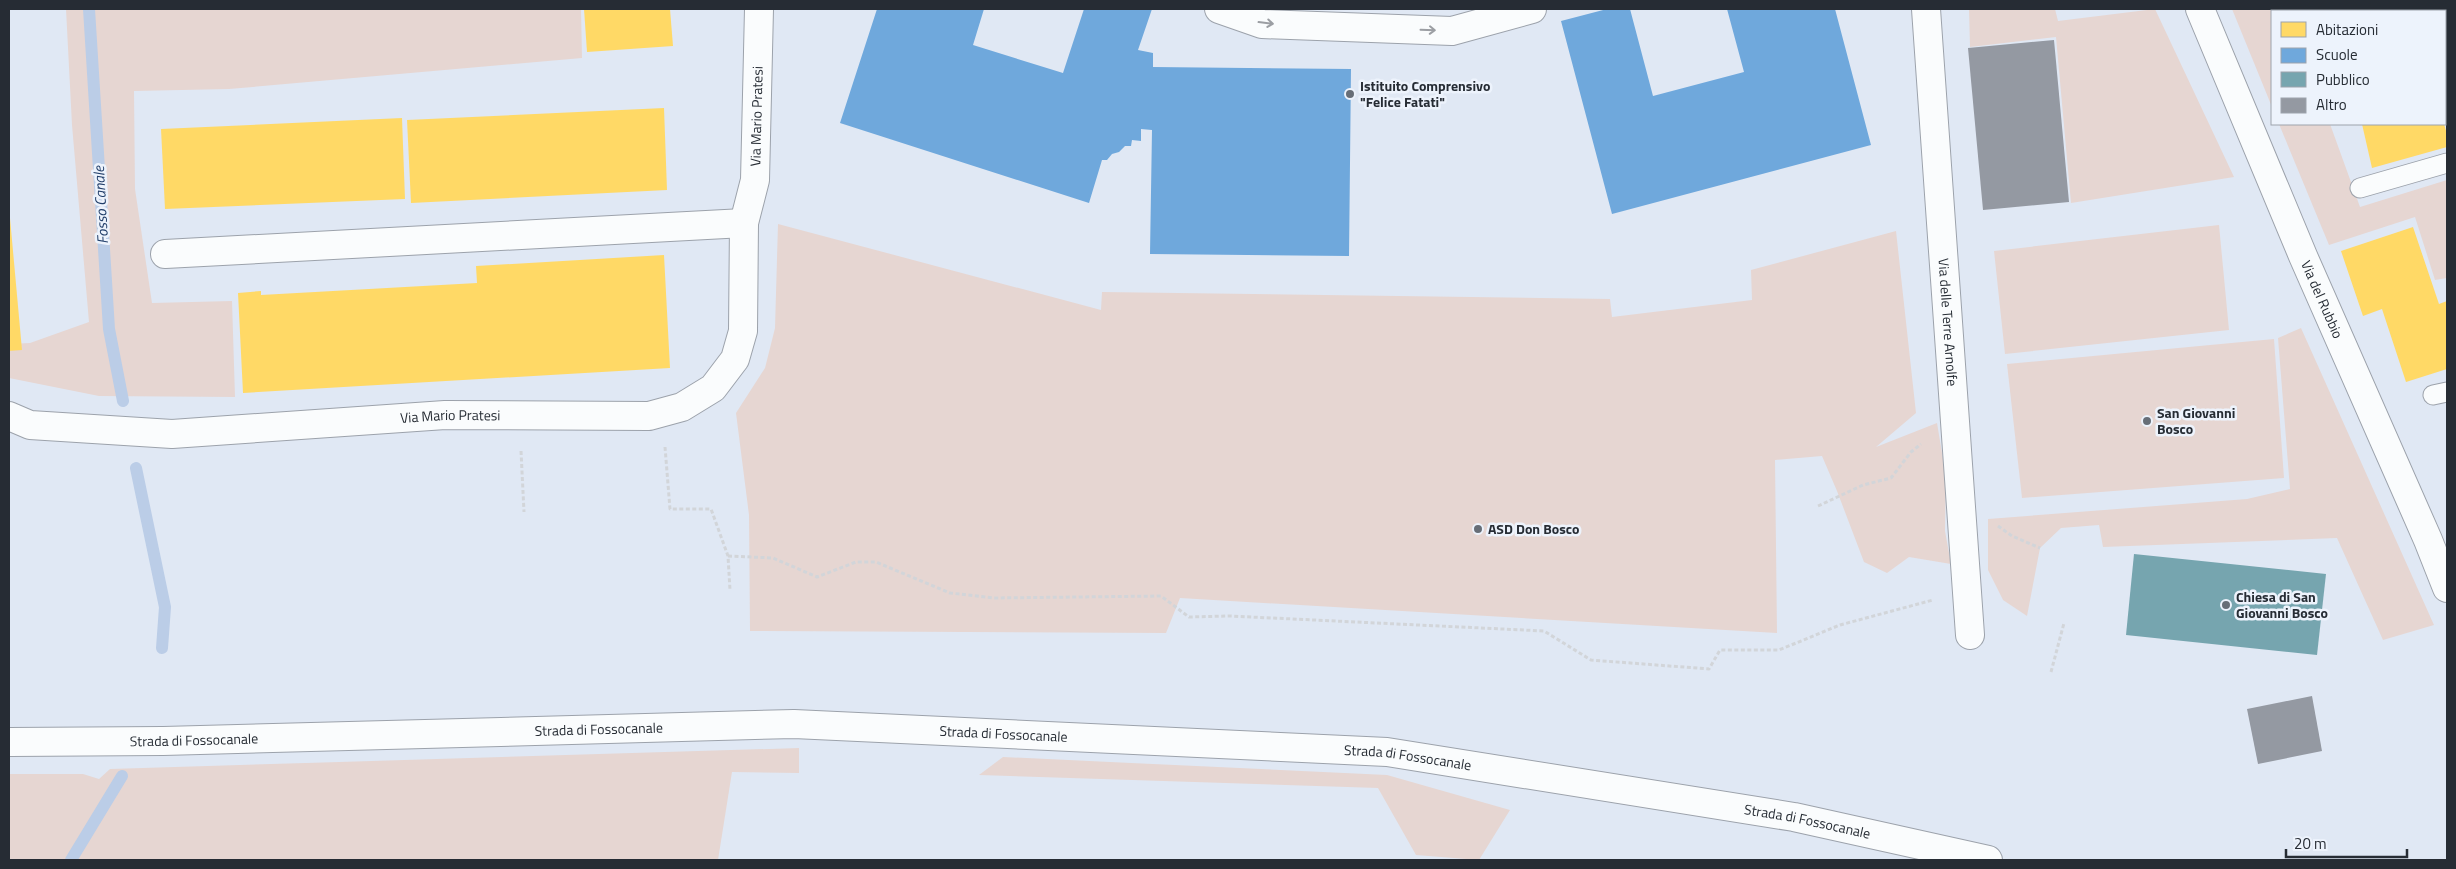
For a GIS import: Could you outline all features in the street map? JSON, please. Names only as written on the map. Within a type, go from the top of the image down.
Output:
[{"type":"street","name":"Via Mario Pratesi","points":[[9,416],[30,425],[172,434],[445,415],[649,416],[682,407],[713,388],[735,358],[743,331],[744,223],[755,180],[759,9]]},
{"type":"street","points":[[1219,9],[1262,24],[1452,31],[1532,9]]},
{"type":"street","name":"Via delle Terre Arnolfe","points":[[1926,9],[1970,634]]},
{"type":"street","name":"Via del Rubbio","points":[[2200,9],[2303,256],[2428,540],[2447,588]]},
{"type":"street","points":[[165,254],[744,223]]},
{"type":"street","name":"Strada di Fossocanale","points":[[9,742],[163,741],[794,724],[1387,752],[1794,817],[1988,860]]},
{"type":"lane","points":[[2360,188],[2447,163]]},
{"type":"path","points":[[519,415],[524,512]]},
{"type":"path","points":[[1818,506],[1863,485],[1892,478],[1911,452],[1935,432],[1955,420]]},
{"type":"path","points":[[664,438],[670,509],[711,509],[728,556],[730,590]]},
{"type":"path","points":[[728,556],[772,558],[817,577],[856,562],[876,562],[950,593],[994,598],[1161,596],[1189,617],[1230,616],[1544,631],[1590,660],[1709,669],[1720,650],[1779,650],[1840,625],[1967,591]]},
{"type":"path","points":[[2051,672],[2064,623]]},
{"type":"shaded area","points":[[66,9],[581,9],[582,58],[229,89],[134,91],[135,189],[152,303],[232,301],[235,397],[99,396],[9,378],[9,344],[30,343],[89,322],[72,125]]},
{"type":"shaded area","points":[[1969,9],[2055,9],[2058,21],[2155,9],[2234,177],[2071,203],[2056,37],[1970,47]]},
{"type":"shaded area","points":[[2232,9],[2411,9],[2271,10],[2271,105]]},
{"type":"shaded area","points":[[2279,125],[2330,125],[2360,207],[2447,180],[2447,278],[2435,280],[2415,217],[2329,245]]},
{"type":"shaded area","points":[[778,224],[1101,310],[1102,292],[1610,299],[1612,317],[1752,300],[1751,270],[1896,231],[1916,413],[1876,447],[1937,423],[1946,477],[1945,531],[1951,564],[1909,557],[1887,573],[1864,562],[1822,456],[1775,460],[1777,633],[1180,598],[1166,633],[750,631],[749,515],[736,413],[765,368],[775,328]]},
{"type":"shaded area","points":[[2219,225],[2229,330],[2005,354],[1994,251]]},
{"type":"shaded area","points":[[2301,328],[2434,625],[2383,640],[2337,538],[2103,547],[2099,525],[2061,528],[2040,548],[2027,616],[2003,600],[1988,570],[1988,519],[2247,499],[2290,489],[2278,338]]},
{"type":"shaded area","name":"San Giovanni Bosco","points":[[2274,339],[2284,478],[2022,498],[2007,364]]},
{"type":"shaded area","points":[[799,748],[799,773],[732,772],[718,860],[9,860],[9,774],[83,774],[99,779],[110,769]]},
{"type":"shaded area","points":[[1003,757],[1387,775],[1510,810],[1479,860],[1416,855],[1378,788],[979,775]]},
{"type":"building: Abitazioni","points":[[584,9],[670,9],[673,46],[587,52]]},
{"type":"building: Abitazioni","points":[[664,108],[667,190],[411,203],[407,120]]},
{"type":"building: Abitazioni","points":[[402,118],[405,199],[165,209],[161,129]]},
{"type":"building: Abitazioni","points":[[2362,125],[2444,125],[2447,134],[2447,147],[2372,168]]},
{"type":"building: Abitazioni","points":[[9,219],[22,350],[9,351]]},
{"type":"building: Abitazioni","points":[[2413,227],[2439,304],[2447,301],[2447,369],[2406,382],[2382,309],[2363,316],[2341,251]]},
{"type":"building: Abitazioni","points":[[664,255],[670,368],[243,393],[238,293],[261,291],[261,295],[477,283],[476,266]]},
{"type":"building: Scuole","points":[[877,9],[984,9],[973,45],[1063,73],[1084,9],[1152,9],[1138,50],[1153,53],[1153,67],[1351,69],[1349,256],[1150,254],[1152,130],[1141,129],[1141,141],[1132,140],[1131,146],[1125,146],[1119,152],[1112,154],[1107,160],[1102,160],[1089,203],[840,123]]},
{"type":"building: Scuole","points":[[1607,9],[1630,9],[1653,96],[1744,72],[1727,9],[1835,9],[1871,145],[1612,214],[1561,21]]},
{"type":"building: Pubblico","name":"Chiesa di San Giovanni Bosco","points":[[2134,554],[2326,574],[2317,655],[2126,635]]},
{"type":"building: Altro","points":[[2054,40],[2069,202],[1983,210],[1968,48]]},
{"type":"building: Altro","points":[[2312,696],[2322,751],[2258,764],[2247,709]]},
{"type":"waterway","name":"Fosso Canale","points":[[89,9],[109,329],[123,401]]},
{"type":"waterway","name":"Fosso Canale","points":[[136,468],[165,607],[162,648]]},
{"type":"waterway","name":"Fosso Canale","points":[[71,860],[122,776]]},
{"type":"place","name":"Istituito Comprensivo \"Felice Fatati\"","points":[[1350,94]]},
{"type":"place","name":"San Giovanni Bosco","points":[[2147,421]]},
{"type":"place","name":"ASD Don Bosco","points":[[1478,529]]},
{"type":"place","name":"Chiesa di San Giovanni Bosco","points":[[2226,605]]}]
